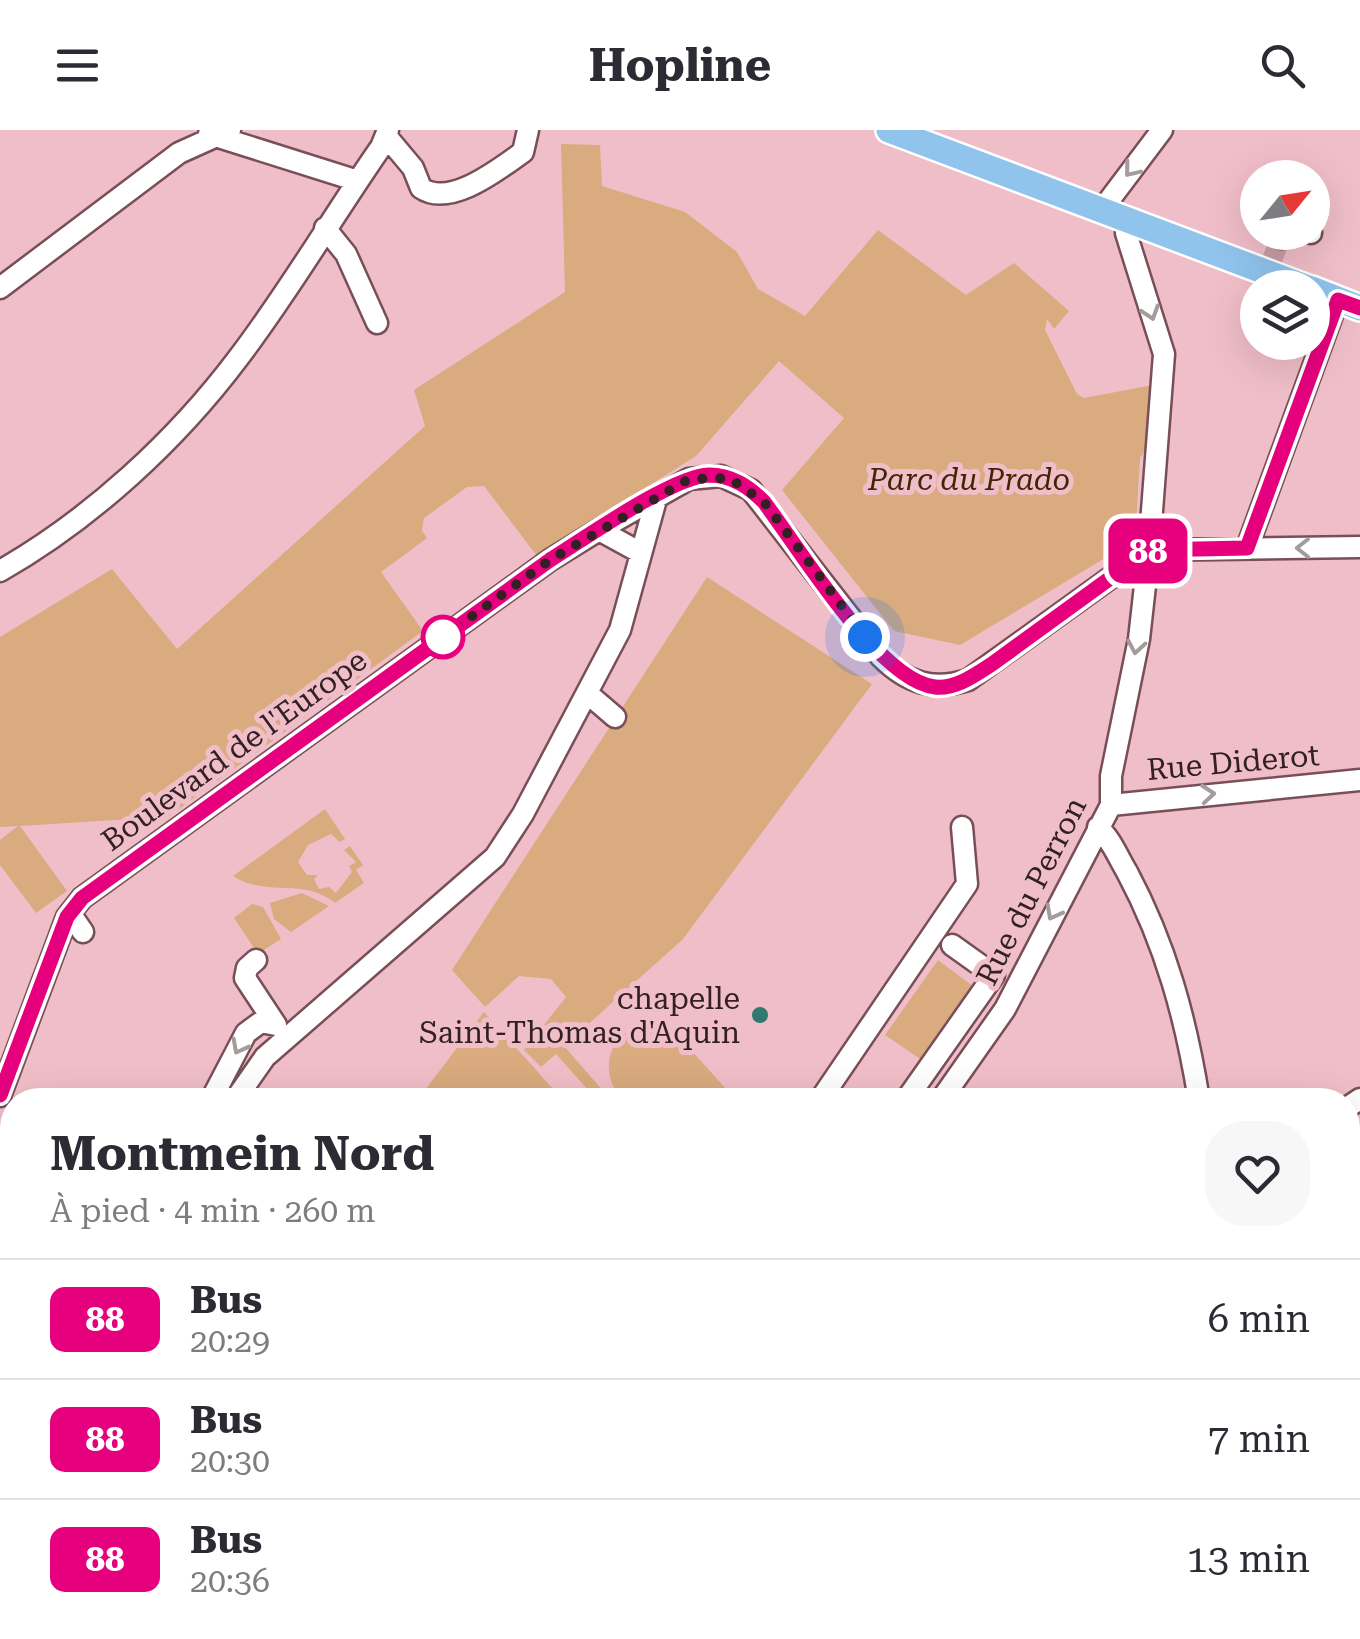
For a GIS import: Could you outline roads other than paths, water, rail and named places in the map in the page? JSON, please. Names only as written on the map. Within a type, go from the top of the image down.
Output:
[{"type":"main road","points":[[903,132],[1113,215],[1275,270]]},
{"type":"street","points":[[0,571],[124,481],[239,358],[259,312],[325,228],[388,134],[413,168],[421,188],[442,194],[467,186],[522,152],[528,130]]},
{"type":"street","points":[[1113,215],[1162,130]]},
{"type":"street","points":[[0,288],[179,153],[213,132],[358,181]]},
{"type":"street","name":"Rue du Perron","points":[[948,1088],[1005,1008],[1111,805],[1111,776],[1138,638],[1149,550],[1164,354],[1113,215]]},
{"type":"street","points":[[325,228],[346,254],[377,323]]},
{"type":"street","points":[[1247,548],[1349,304]]},
{"type":"street","name":"Boulevard de l'Europe","points":[[7,1088],[70,913],[82,898],[550,560],[657,496],[704,476],[743,484],[764,502],[880,657],[900,674],[932,687],[968,680],[1149,550]]},
{"type":"street","points":[[243,1088],[281,1032],[495,857],[620,630],[657,496]]},
{"type":"street","points":[[599,530],[641,554]]},
{"type":"street","points":[[1149,550],[1360,547]]},
{"type":"street","points":[[1109,580],[1128,578],[1143,588]]},
{"type":"street","points":[[587,692],[616,717]]},
{"type":"street","name":"Rue Diderot","points":[[1111,805],[1360,780]]},
{"type":"street","points":[[829,1088],[943,940],[967,884],[962,827]]},
{"type":"street","points":[[1098,827],[1144,904],[1169,964],[1187,1023],[1197,1088]]},
{"type":"street","points":[[70,913],[83,932]]},
{"type":"street","points":[[914,1088],[994,975],[943,940]]},
{"type":"street","points":[[256,960],[246,968],[245,978],[281,1032]]},
{"type":"street","points":[[217,1088],[246,1032],[260,1022],[281,1032]]},
{"type":"tunnel","points":[[1271,262],[1276,250]]},
{"type":"place","name":"chapelle Saint-Thomas d'Aquin","points":[[760,1015]]},
{"type":"park label","name":"Parc du Prado","points":[[969,479]]}]
